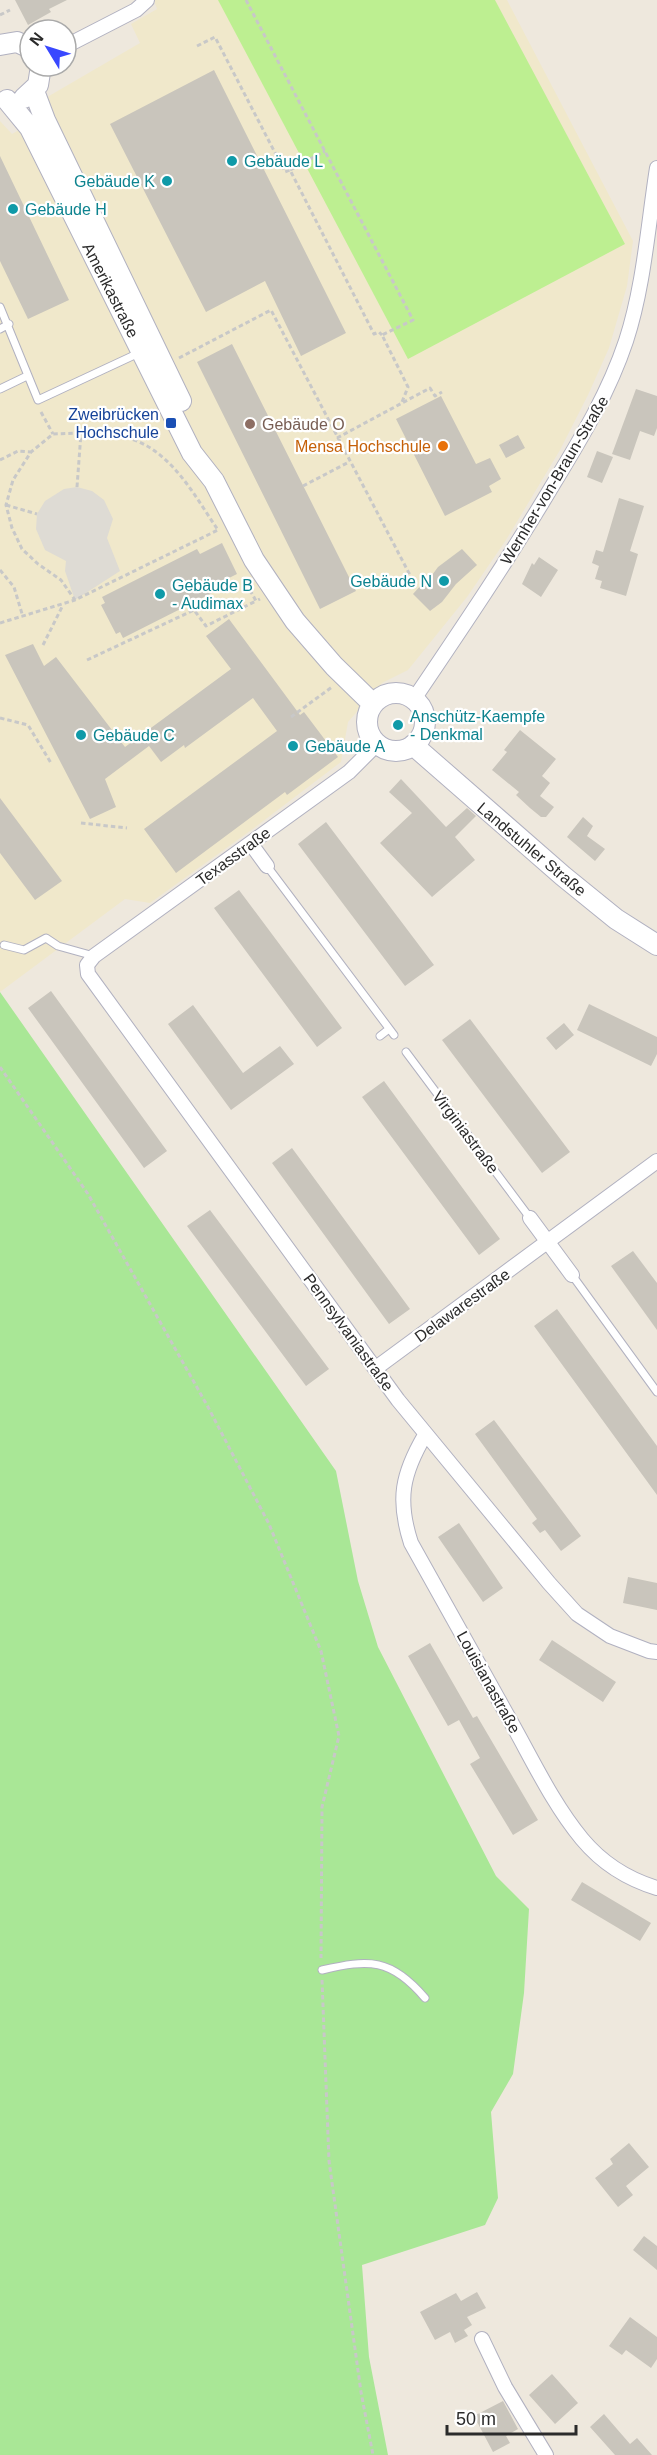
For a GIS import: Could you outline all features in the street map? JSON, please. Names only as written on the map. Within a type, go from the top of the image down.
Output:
[{"type":"street","points":[[78,40],[127,15],[147,0]]},
{"type":"street","points":[[1,43],[18,42]]},
{"type":"street","points":[[34,91],[41,78]]},
{"type":"street","name":"Amerikastraße","points":[[4,99],[19,100],[34,91],[192,453],[214,482],[254,560],[295,621],[334,666],[373,704]]},
{"type":"street","name":"Amerikastraße","points":[[4,99],[30,128],[148,349],[164,366],[205,449],[214,482]]},
{"type":"street","name":"Wernher-von-Braun-Straße","points":[[414,699],[545,498],[609,387],[626,341],[637,298],[657,168]]},
{"type":"street","points":[[396,693],[414,699],[423,714],[424,722],[423,731],[413,745],[405,750],[395,751],[377,744],[372,739],[367,725],[367,717],[373,704],[383,696],[396,693]]},
{"type":"street","name":"Texasstraße","points":[[91,960],[349,772],[377,744]]},
{"type":"street","name":"Landstuhler Straße","points":[[413,745],[616,919],[657,945]]},
{"type":"street","points":[[251,844],[267,866]]},
{"type":"street","name":"Pennsylvaniastraße","points":[[91,960],[92,981],[425,1435],[578,1614],[610,1636],[657,1652]]},
{"type":"street","name":"Delawarestraße","points":[[376,1368],[657,1161]]},
{"type":"street","name":"Virginiastraße","points":[[530,1218],[548,1242]]},
{"type":"street","points":[[548,1242],[572,1275]]},
{"type":"street","name":"Louisianastraße","points":[[425,1435],[406,1472],[403,1490],[404,1516],[411,1543],[552,1795],[581,1838],[600,1857],[620,1872],[657,1888]]},
{"type":"street","points":[[482,2339],[505,2387],[546,2455]]},
{"type":"lane","points":[[0,307],[9,324],[38,400],[148,349]]},
{"type":"lane","points":[[0,329],[9,324]]},
{"type":"lane","points":[[0,389],[27,376]]},
{"type":"lane","points":[[267,866],[392,1032],[380,1036]]},
{"type":"lane","points":[[4,945],[24,950],[46,938],[58,946],[91,960]]},
{"type":"lane","name":"Virginiastraße","points":[[406,1052],[530,1218]]},
{"type":"lane","points":[[572,1275],[657,1392]]},
{"type":"lane","points":[[322,1970],[354,1963],[381,1965],[405,1977],[425,1998]]},
{"type":"path","points":[[246,0],[413,320],[382,335]]},
{"type":"path","points":[[0,15],[10,10]]},
{"type":"path","points":[[197,46],[215,37],[285,172],[325,151]]},
{"type":"path","points":[[290,170],[374,334],[379,332],[382,335],[408,387],[402,402]]},
{"type":"path","points":[[164,366],[271,310],[410,575]]},
{"type":"path","points":[[337,438],[430,388],[435,396],[442,392]]},
{"type":"path","points":[[38,400],[40,411],[53,434]]},
{"type":"path","points":[[77,487],[81,433]]},
{"type":"path","points":[[0,623],[75,600],[218,530],[181,476],[156,452],[136,441],[116,436],[81,433],[53,434],[31,452],[13,480],[6,505],[12,528],[22,549],[61,580],[75,600]]},
{"type":"path","points":[[0,460],[18,451],[31,452]]},
{"type":"path","points":[[303,486],[350,462]]},
{"type":"path","points":[[6,505],[37,514]]},
{"type":"path","points":[[0,570],[15,587],[23,617]]},
{"type":"path","points":[[87,660],[194,610],[206,626],[256,601]]},
{"type":"path","points":[[42,645],[63,605]]},
{"type":"path","points":[[291,717],[332,688]]},
{"type":"path","points":[[0,718],[28,725],[51,763]]},
{"type":"path","points":[[81,823],[127,828]]},
{"type":"path","points":[[0,1067],[88,1194],[208,1407],[269,1524],[321,1652],[339,1736],[322,1807],[322,1970],[328,2161],[361,2392],[373,2455]]},
{"type":"shaded area","points":[[154,0],[507,0],[633,241],[627,286],[609,348],[588,395],[560,450],[506,540],[467,597],[408,670],[382,683],[348,722],[341,762],[150,903],[125,899],[0,992],[0,121],[12,134],[52,111],[47,98],[49,96],[140,43],[131,24],[157,9]]},
{"type":"shaded area","points":[[77,487],[92,491],[104,500],[113,519],[107,538],[120,571],[75,600],[65,571],[66,561],[45,550],[36,529],[37,514],[45,501],[64,489]]},
{"type":"green space","points":[[218,0],[495,0],[625,244],[408,359]]},
{"type":"green space","points":[[0,992],[336,1471],[358,1581],[378,1647],[496,1876],[529,1909],[524,1993],[513,2074],[491,2112],[498,2198],[485,2225],[362,2265],[369,2357],[388,2455],[0,2455]]},
{"type":"building","points":[[15,0],[67,0],[49,9],[51,12],[40,18],[24,18]]},
{"type":"building","points":[[214,70],[346,333],[301,356],[265,281],[206,312],[110,124]]},
{"type":"building","name":"Gebäude H","points":[[0,156],[69,300],[28,319],[0,261]]},
{"type":"building","name":"Gebäude O","points":[[232,344],[356,591],[320,609],[197,362]]},
{"type":"building","points":[[636,389],[657,396],[657,428],[654,436],[640,431],[630,460],[612,454]]},
{"type":"building","points":[[441,396],[476,464],[490,458],[501,479],[489,486],[492,492],[445,516],[396,419]]},
{"type":"building","points":[[518,435],[525,448],[506,458],[499,445]]},
{"type":"building","points":[[597,451],[613,457],[602,483],[587,477]]},
{"type":"building","points":[[619,498],[644,506],[630,551],[638,554],[626,596],[600,588],[602,581],[595,579],[599,566],[592,563],[596,550],[603,552]]},
{"type":"building","name":"Gebäude B - Audimax","points":[[222,543],[237,574],[215,585],[218,590],[123,638],[120,632],[116,634],[101,605],[105,603],[102,597],[197,549],[200,554]]},
{"type":"building","name":"Gebäude N","points":[[462,549],[477,565],[456,584],[442,602],[430,611],[413,594],[422,584],[424,586],[438,567]]},
{"type":"building","points":[[539,557],[558,570],[541,597],[522,584],[532,563],[534,565]]},
{"type":"building","name":"Gebäude A","points":[[229,619],[300,715],[304,712],[338,757],[287,795],[285,792],[176,873],[144,829],[277,731],[253,698],[185,748],[184,745],[161,762],[149,746],[105,779],[116,807],[90,819],[5,655],[33,644],[44,666],[56,657],[125,747],[231,669],[206,636]]},
{"type":"building","points":[[520,730],[556,759],[542,776],[550,783],[540,796],[554,807],[546,817],[541,817],[530,808],[516,795],[519,792],[492,770],[507,752],[504,750]]},
{"type":"building","points":[[401,779],[446,827],[467,808],[476,816],[455,837],[475,860],[432,897],[380,843],[412,813],[389,792]]},
{"type":"building","points":[[0,798],[62,881],[35,900],[0,853]]},
{"type":"building","points":[[583,817],[593,826],[587,836],[605,849],[595,861],[567,837]]},
{"type":"building","points":[[326,822],[434,965],[405,986],[298,844]]},
{"type":"building","points":[[239,890],[342,1028],[317,1047],[214,908]]},
{"type":"building","points":[[51,991],[167,1151],[144,1168],[28,1008]]},
{"type":"building","points":[[589,1004],[657,1037],[657,1054],[651,1066],[577,1030]]},
{"type":"building","points":[[193,1005],[243,1073],[280,1046],[294,1064],[231,1110],[168,1024]]},
{"type":"building","points":[[470,1019],[570,1152],[542,1173],[442,1040]]},
{"type":"building","points":[[564,1023],[574,1035],[556,1050],[546,1038]]},
{"type":"building","points":[[384,1081],[500,1239],[479,1255],[362,1097]]},
{"type":"building","points":[[292,1148],[410,1309],[389,1324],[272,1163]]},
{"type":"building","points":[[210,1210],[329,1369],[306,1386],[187,1226]]},
{"type":"building","points":[[633,1251],[657,1283],[657,1330],[611,1266]]},
{"type":"building","points":[[557,1309],[657,1446],[657,1495],[534,1326]]},
{"type":"building","points":[[494,1420],[581,1536],[561,1551],[545,1530],[540,1533],[532,1523],[537,1519],[475,1434]]},
{"type":"building","points":[[459,1523],[503,1588],[483,1602],[438,1537]]},
{"type":"building","points":[[628,1577],[657,1583],[657,1610],[623,1603]]},
{"type":"building","points":[[552,1640],[616,1682],[603,1702],[539,1660]]},
{"type":"building","points":[[430,1643],[473,1718],[477,1716],[538,1820],[513,1835],[470,1764],[480,1758],[459,1720],[448,1726],[408,1656]]},
{"type":"building","points":[[582,1882],[651,1923],[640,1941],[571,1900]]},
{"type":"building","points":[[629,2143],[649,2167],[626,2186],[633,2195],[618,2207],[595,2178],[613,2164],[610,2159]]},
{"type":"building","points":[[644,2236],[657,2246],[657,2270],[633,2250]]},
{"type":"building","points":[[477,2292],[486,2308],[467,2317],[472,2325],[464,2330],[468,2336],[455,2343],[450,2332],[435,2340],[420,2312],[456,2293],[461,2301]]},
{"type":"building","points":[[630,2317],[657,2337],[657,2359],[651,2368],[626,2350],[622,2355],[609,2346]]},
{"type":"building","points":[[552,2374],[578,2403],[555,2424],[529,2395]]},
{"type":"building","points":[[503,2401],[518,2429],[506,2436],[510,2443],[493,2452],[474,2416]]},
{"type":"building","points":[[604,2414],[630,2444],[637,2438],[652,2455],[615,2455],[590,2427]]},
{"type":"place","name":"Gebäude L","points":[[232,161]]},
{"type":"place","name":"Gebäude K","points":[[167,181]]},
{"type":"place","name":"Gebäude H","points":[[13,209]]},
{"type":"place","name":"Zweibrücken Hochschule","points":[[171,423]]},
{"type":"place","name":"Gebäude O","points":[[250,424]]},
{"type":"place","name":"Mensa Hochschule","points":[[443,446]]},
{"type":"place","name":"Gebäude N","points":[[444,581]]},
{"type":"place","name":"Gebäude B - Audimax","points":[[160,594]]},
{"type":"place","name":"Anschütz-Kaempfe - Denkmal","points":[[398,725]]},
{"type":"place","name":"Gebäude C","points":[[81,735]]},
{"type":"place","name":"Gebäude A","points":[[293,746]]}]
